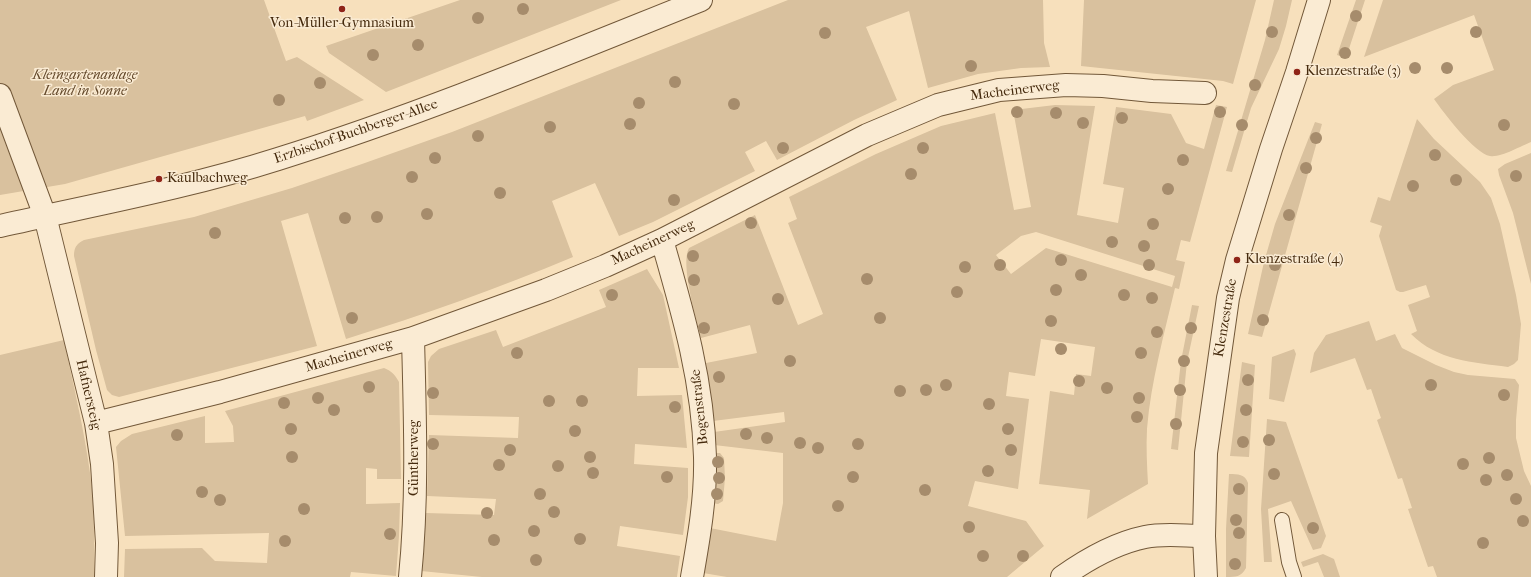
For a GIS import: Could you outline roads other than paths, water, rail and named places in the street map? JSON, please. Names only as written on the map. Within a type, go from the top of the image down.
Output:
[{"type":"street","name":"Erzbischof-Buchberger-Allee","points":[[0,226],[212,178],[276,160],[359,133],[450,100],[701,0]]},
{"type":"street","name":"Klenzestraße","points":[[1206,577],[1204,536],[1206,453],[1228,298],[1237,260],[1319,0]]},
{"type":"street","name":"Macheinerweg","points":[[96,423],[220,392],[413,338],[546,290],[605,266],[662,240],[867,135],[938,105],[999,90],[1066,84],[1152,91],[1205,93]]},
{"type":"street","points":[[0,95],[45,216]]},
{"type":"street","name":"Hafnersteig","points":[[45,216],[96,423],[102,464],[107,543],[106,577]]},
{"type":"street","name":"Bogenstraße","points":[[662,240],[680,299],[693,353],[703,427],[705,457],[704,488],[692,577]]},
{"type":"street","name":"Güntherweg","points":[[410,577],[416,495],[413,338]]},
{"type":"street","points":[[1062,577],[1106,551],[1145,537],[1161,535],[1204,536]]},
{"type":"lane","points":[[1282,520],[1289,562],[1294,577]]},
{"type":"place","name":"Von-Müller-Gymnasium","points":[[342,9]]},
{"type":"place","name":"Klenzestraße (3)","points":[[1297,72]]},
{"type":"place","name":"Kaulbachweg","points":[[159,179]]},
{"type":"place","name":"Klenzestraße (4)","points":[[1237,260]]},
{"type":"park label","name":"Kleingartenanlage Land in Sonne","points":[[85,84]]}]
